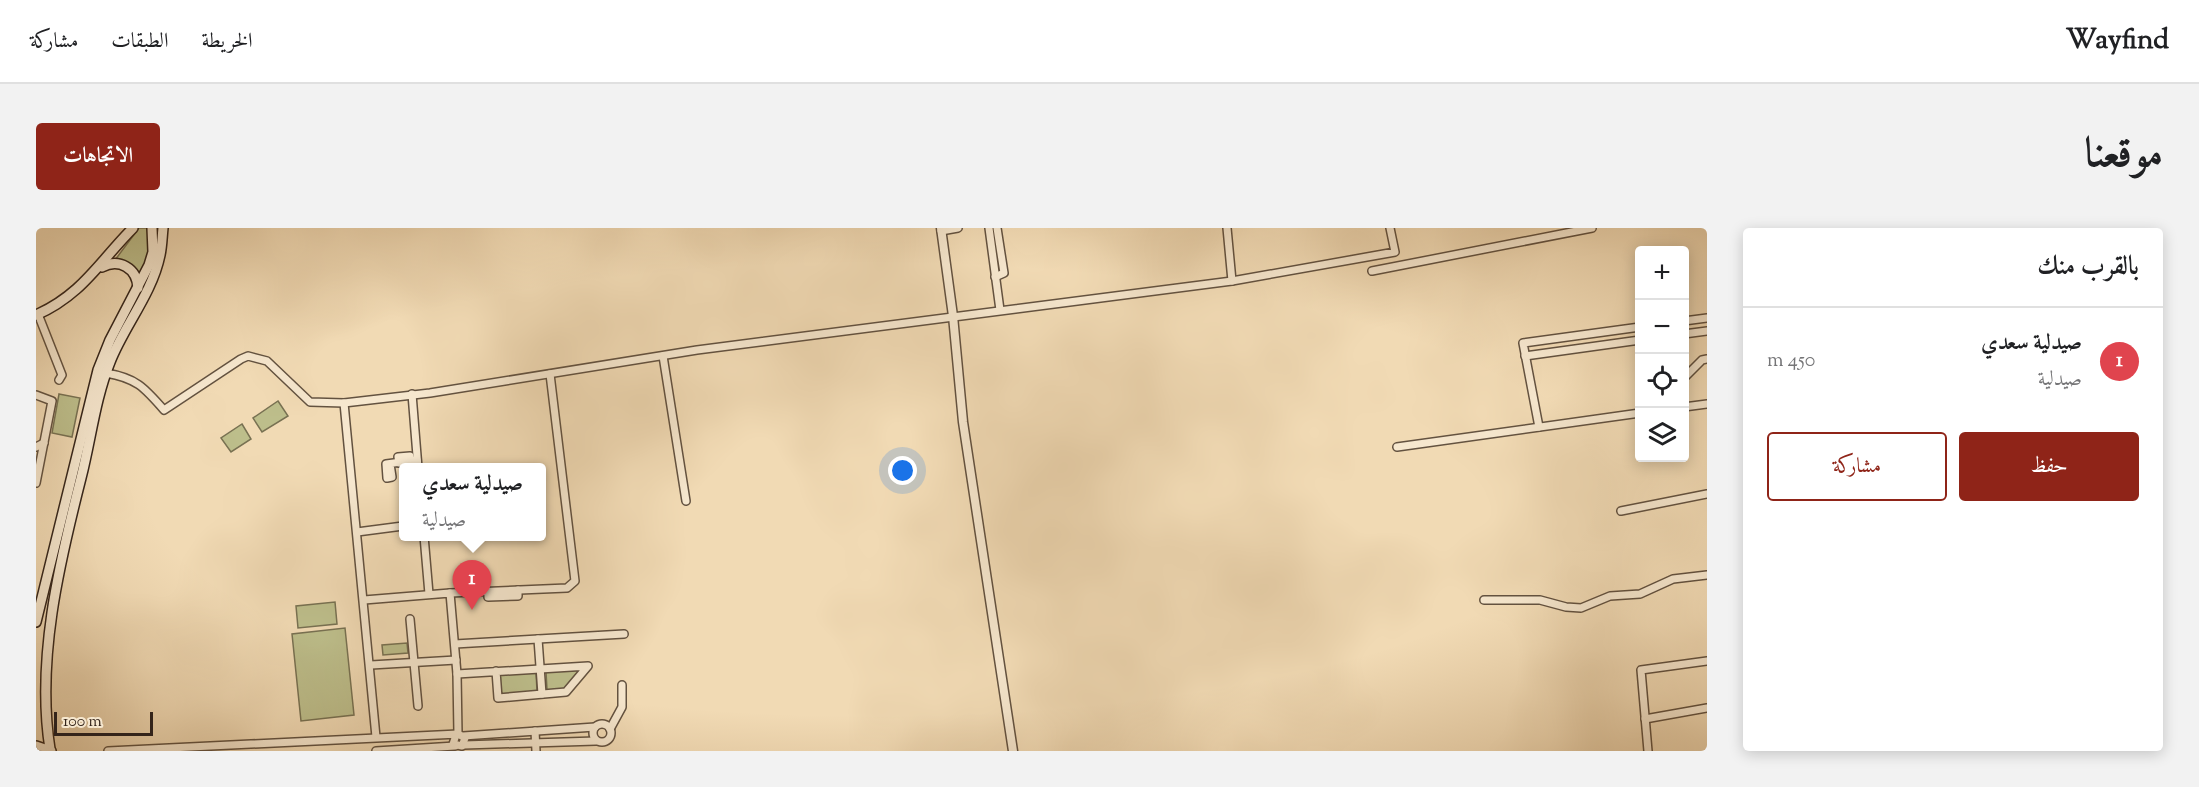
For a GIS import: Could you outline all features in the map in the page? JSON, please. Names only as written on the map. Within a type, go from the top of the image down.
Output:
[{"type":"main road","points":[[119,241],[124,228]]},
{"type":"main road","points":[[37,315],[69,296],[99,268],[119,241],[133,228]]},
{"type":"main road","points":[[36,622],[96,377],[110,340],[138,289],[153,252],[152,228]]},
{"type":"main road","points":[[51,751],[39,708],[38,674],[42,623],[106,373],[154,273],[160,255],[163,228]]},
{"type":"main road","points":[[99,268],[117,263],[128,268],[136,277],[138,289]]},
{"type":"main road","points":[[36,746],[51,751]]},
{"type":"street","points":[[958,228],[941,229],[954,316],[963,422],[1012,751]]},
{"type":"street","points":[[989,228],[1000,310]]},
{"type":"street","points":[[996,277],[1004,273],[997,228]]},
{"type":"street","points":[[1227,228],[1232,281]]},
{"type":"street","points":[[106,373],[129,377],[144,388],[164,410],[241,359],[259,357],[267,361],[310,402],[344,403],[954,316],[1232,281],[1395,252],[1390,228]]},
{"type":"street","points":[[1372,271],[1592,228]]},
{"type":"street","points":[[37,315],[60,365],[62,375],[59,380]]},
{"type":"street","points":[[1689,320],[1707,318]]},
{"type":"street","points":[[1539,427],[1522,343],[1635,328]]},
{"type":"street","points":[[1689,333],[1707,331]]},
{"type":"street","points":[[1525,356],[1635,341]]},
{"type":"street","points":[[663,356],[686,501]]},
{"type":"street","points":[[1689,373],[1702,360],[1707,359]]},
{"type":"street","points":[[364,600],[429,594],[567,588],[575,581],[550,374]]},
{"type":"street","points":[[412,394],[415,463]]},
{"type":"street","points":[[36,395],[51,402],[36,483]]},
{"type":"street","points":[[344,403],[371,665],[376,737]]},
{"type":"street","points":[[1689,406],[1707,404]]},
{"type":"street","points":[[1397,447],[1635,414]]},
{"type":"street","points":[[36,447],[44,443]]},
{"type":"street","points":[[390,464],[399,463],[398,458],[410,456],[415,463]]},
{"type":"street","points":[[1621,511],[1707,494]]},
{"type":"street","points":[[357,532],[399,527]]},
{"type":"street","points":[[424,541],[429,594]]},
{"type":"street","points":[[1484,600],[1540,600],[1566,608],[1581,608],[1610,596],[1640,594],[1673,579],[1707,575]]},
{"type":"street","points":[[450,593],[460,747]]},
{"type":"street","points":[[410,619],[418,706]]},
{"type":"street","points":[[455,644],[624,634]]},
{"type":"street","points":[[538,639],[542,694]]},
{"type":"street","points":[[371,665],[456,660]]},
{"type":"street","points":[[1648,751],[1641,670],[1707,661]]},
{"type":"street","points":[[457,674],[496,671],[588,666],[566,692],[498,698],[496,671]]},
{"type":"street","points":[[376,751],[535,741],[608,740],[610,729],[622,707],[622,685]]},
{"type":"street","points":[[1645,719],[1707,708]]},
{"type":"street","points":[[108,751],[535,731],[595,727],[603,724],[610,729]]},
{"type":"street","points":[[595,727],[592,734],[597,741]]},
{"type":"street","points":[[535,731],[536,751]]},
{"type":"street","points":[[459,735],[453,741],[460,747]]},
{"type":"green space","points":[[139,228],[147,228],[150,247],[140,281],[115,260]]},
{"type":"green space","points":[[59,394],[80,398],[72,437],[52,433]]},
{"type":"green space","points":[[278,401],[288,416],[262,432],[253,418]]},
{"type":"green space","points":[[242,424],[251,439],[231,452],[221,438]]},
{"type":"green space","points":[[335,602],[337,624],[298,628],[296,606]]},
{"type":"green space","points":[[345,628],[354,715],[301,721],[292,634]]},
{"type":"green space","points":[[407,643],[408,653],[383,655],[382,645]]},
{"type":"green space","points":[[577,670],[579,672],[564,689],[547,690],[546,672]]},
{"type":"green space","points":[[536,672],[537,691],[501,694],[500,674]]},
{"type":"place","name":"صيدلية سعدي","points":[[472,610]]}]
